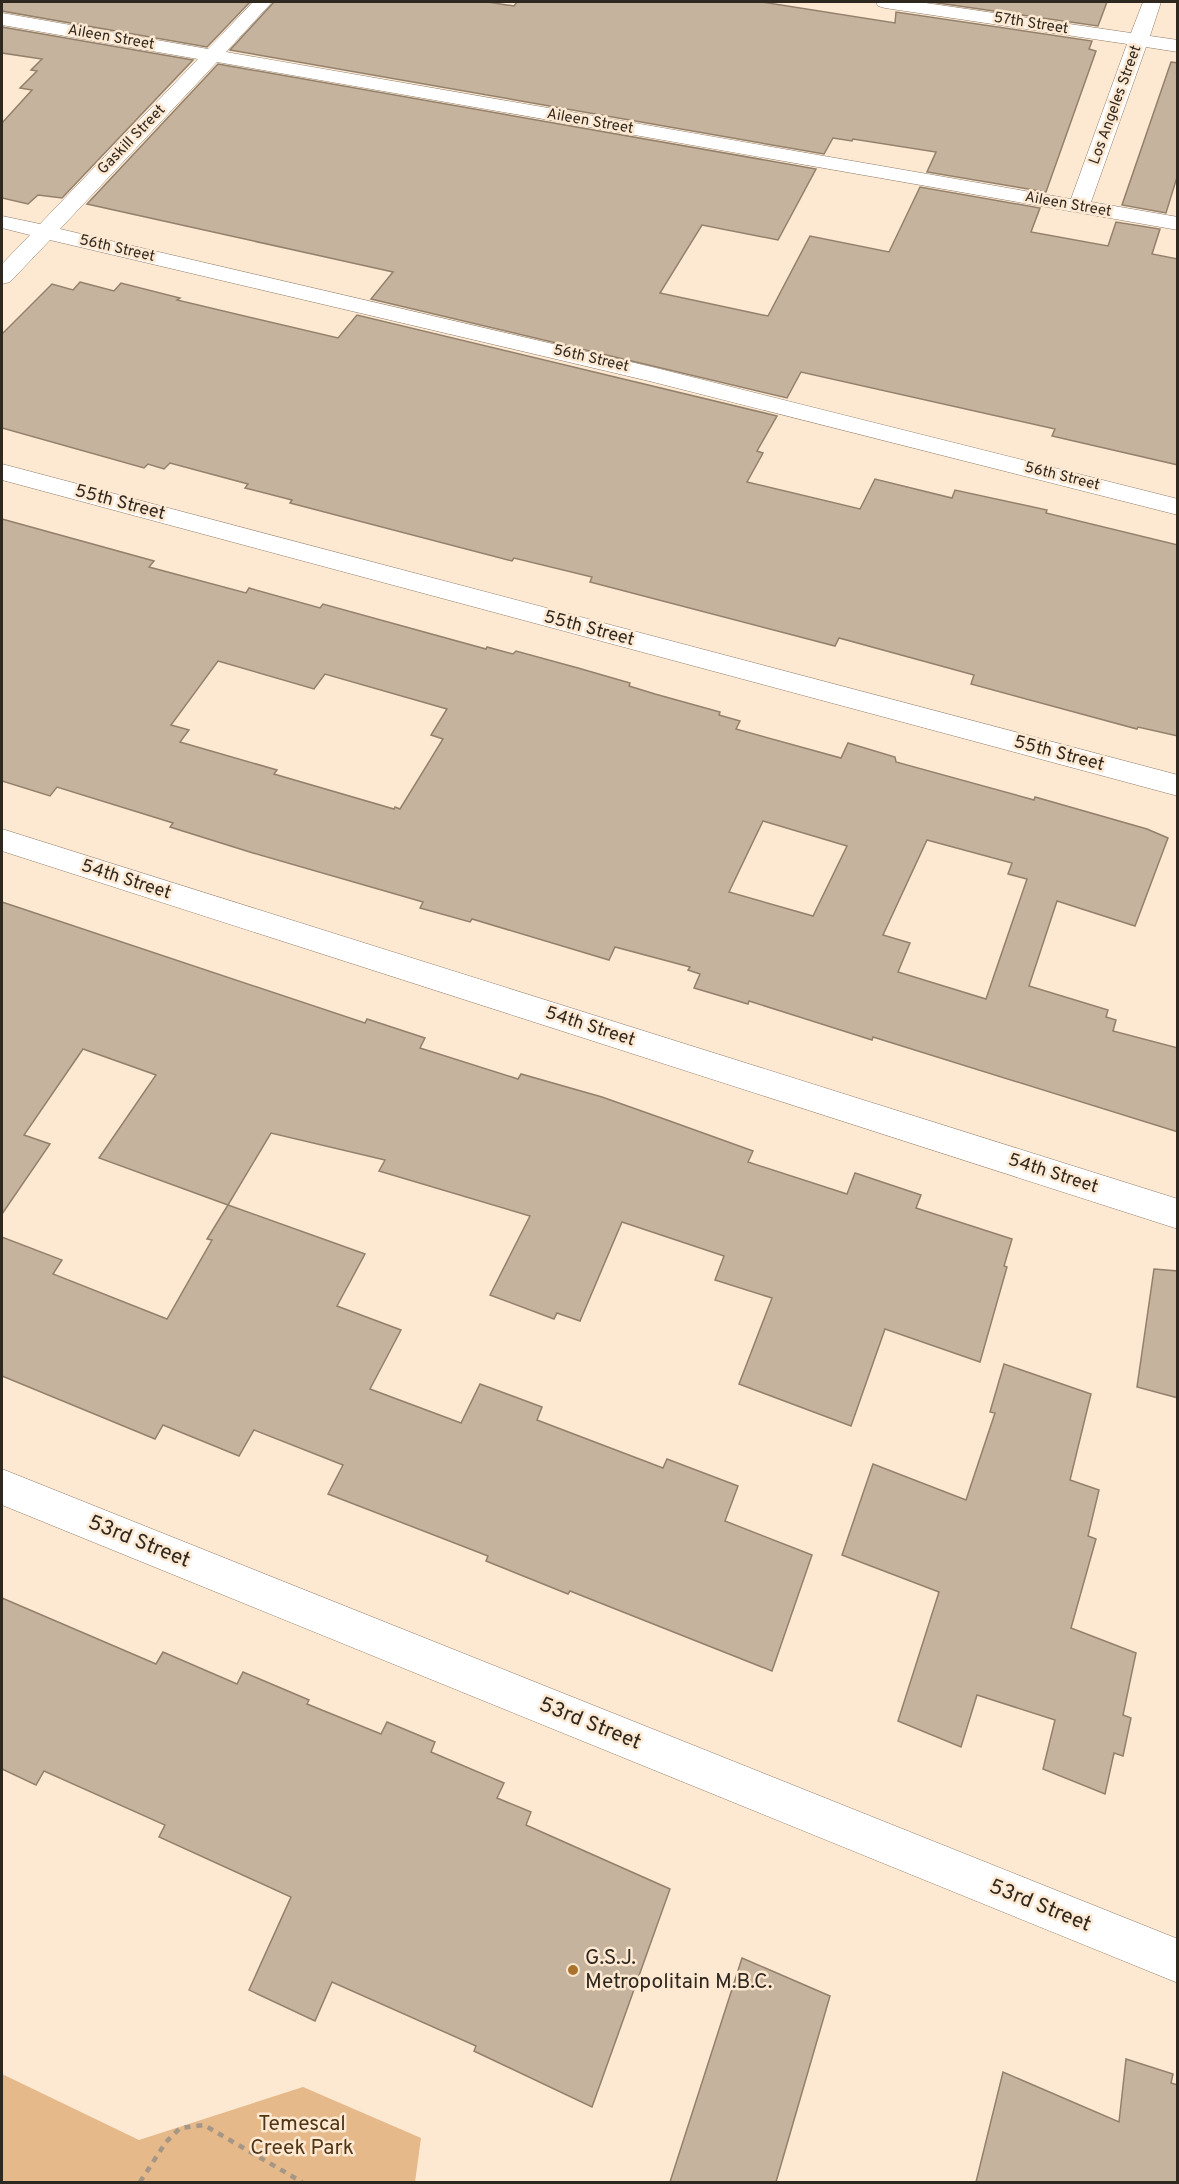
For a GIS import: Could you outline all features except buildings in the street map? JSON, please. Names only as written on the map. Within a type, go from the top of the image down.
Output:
[{"type":"street","name":"Gaskill Street","points":[[2,277],[263,2]]},
{"type":"street","name":"57th Street","points":[[885,2],[1178,46]]},
{"type":"street","name":"Los Angeles Street","points":[[1079,207],[1152,2]]},
{"type":"street","name":"Aileen Street","points":[[2,19],[1178,224]]},
{"type":"street","name":"56th Street","points":[[2,222],[652,374],[1178,507]]},
{"type":"street","name":"55th Street","points":[[2,472],[1178,786]]},
{"type":"street","name":"54th Street","points":[[2,840],[1178,1214]]},
{"type":"street","name":"53rd Street","points":[[2,1487],[1178,1961]]},
{"type":"path","points":[[140,2182],[165,2142],[180,2128],[204,2125],[302,2182]]},
{"type":"green space","name":"Temescal Creek Park","points":[[2,2074],[139,2140],[303,2087],[421,2138],[415,2182],[2,2182]]},
{"type":"place","name":"G.S.J. Metropolitain M.B.C.","points":[[573,1970]]}]
